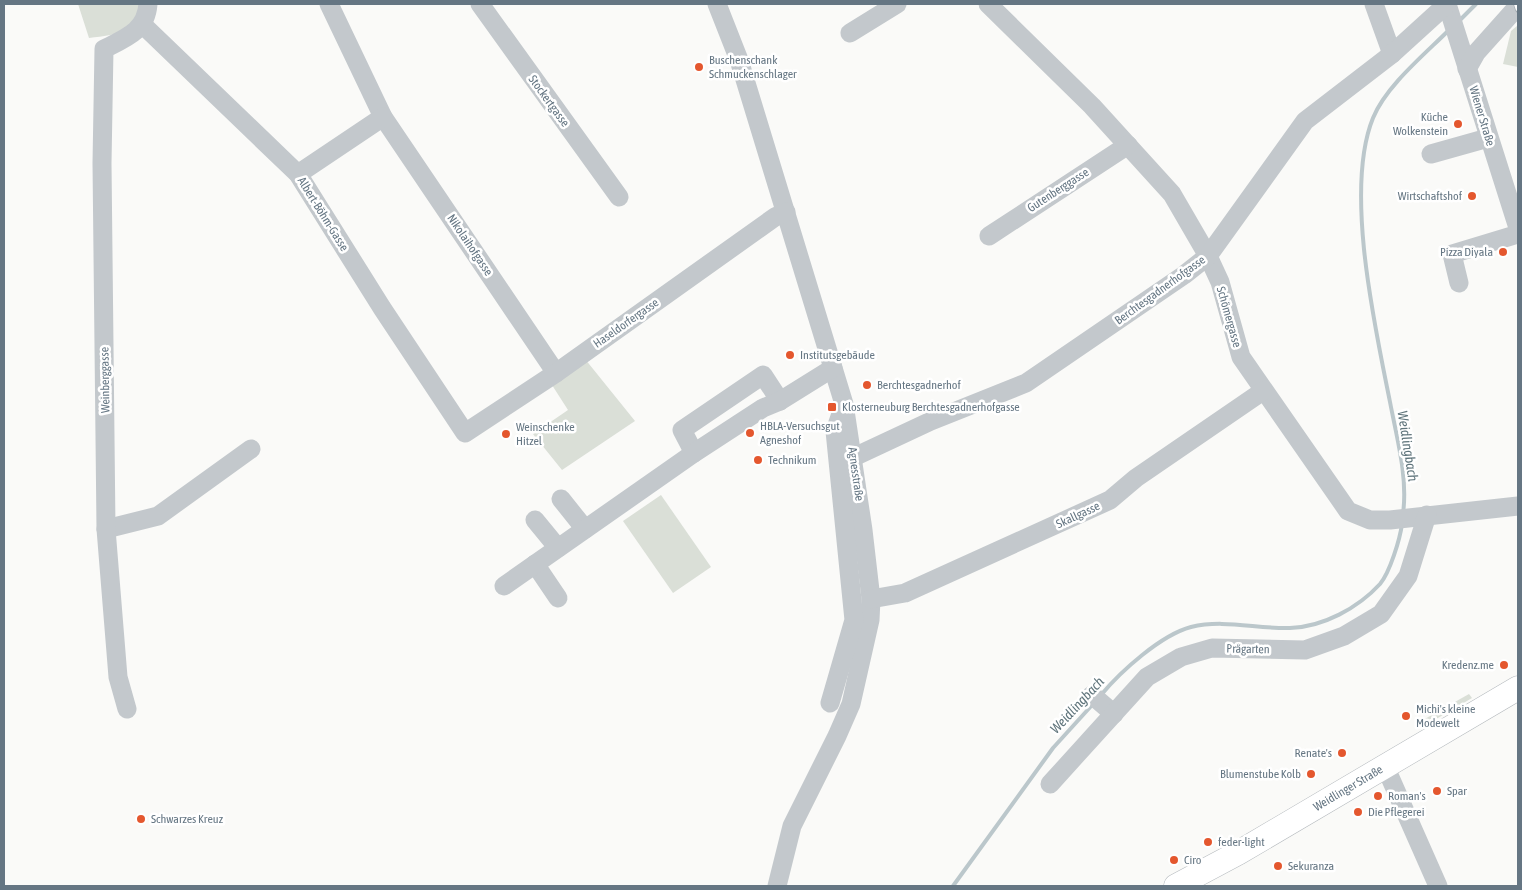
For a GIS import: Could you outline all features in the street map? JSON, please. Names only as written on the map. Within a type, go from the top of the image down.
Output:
[{"type":"main road","name":"Weidlinger Straße","points":[[1176,886],[1238,853],[1518,688]]},
{"type":"street","points":[[143,25],[148,4]]},
{"type":"street","name":"Nikolaihofgasse","points":[[329,4],[384,117],[556,373]]},
{"type":"street","name":"Stockertgasse","points":[[480,4],[619,197]]},
{"type":"street","name":"Agnesstraße","points":[[717,4],[739,60],[844,404],[854,457],[871,599],[870,620],[854,694],[837,736],[792,826],[777,886]]},
{"type":"street","points":[[850,32],[897,4]]},
{"type":"street","name":"Schömergasse","points":[[988,4],[1128,144],[1172,194],[1208,256],[1220,282],[1241,357],[1348,511],[1370,520],[1390,520],[1518,506]]},
{"type":"street","points":[[1374,4],[1392,54]]},
{"type":"street","points":[[1467,69],[1476,53],[1518,6]]},
{"type":"street","name":"Berchtesgadnerhofgasse","points":[[854,457],[931,421],[1026,383],[1184,275],[1208,256],[1305,122],[1392,54],[1448,7]]},
{"type":"street","name":"Wiener Straße","points":[[1448,7],[1518,228]]},
{"type":"street","name":"Weinberggasse","points":[[127,709],[118,677],[106,530],[102,163],[104,49],[131,36],[143,25]]},
{"type":"street","name":"Albert-Böhm-Gasse","points":[[143,25],[298,174],[382,308],[465,433]]},
{"type":"street","points":[[298,174],[384,117]]},
{"type":"street","points":[[1431,154],[1488,138]]},
{"type":"street","name":"Gutenberggasse","points":[[989,236],[1128,144]]},
{"type":"street","name":"Haseldorfergasse","points":[[465,433],[556,373],[775,217],[786,212]]},
{"type":"street","points":[[1458,283],[1452,254],[1518,234]]},
{"type":"street","points":[[504,586],[694,453],[763,408],[780,401],[834,368]]},
{"type":"street","points":[[694,453],[682,430],[763,375],[780,401]]},
{"type":"street","name":"Skallgasse","points":[[871,599],[905,593],[1110,500],[1136,478],[1263,391]]},
{"type":"street","points":[[830,702],[854,620],[835,431],[844,404]]},
{"type":"street","points":[[106,530],[158,516],[251,449]]},
{"type":"street","points":[[561,499],[585,529]]},
{"type":"street","name":"Prägarten","points":[[1050,784],[1112,712],[1147,677],[1181,658],[1212,648],[1305,650],[1344,636],[1382,614],[1408,576],[1424,516]]},
{"type":"street","points":[[535,520],[558,548]]},
{"type":"street","points":[[535,564],[558,598]]},
{"type":"street","points":[[1092,696],[1112,712]]},
{"type":"street","points":[[1385,766],[1438,886]]},
{"type":"shaded area","points":[[78,4],[141,4],[133,22],[123,31],[116,34],[89,38]]},
{"type":"shaded area","points":[[1517,26],[1518,67],[1503,64],[1511,31]]},
{"type":"shaded area","points":[[585,359],[635,421],[562,470],[533,434],[568,410],[552,385]]},
{"type":"shaded area","points":[[661,495],[711,567],[673,593],[623,521]]},
{"type":"shaded area","points":[[1469,694],[1472,698],[1426,725],[1423,720]]},
{"type":"waterway","name":"Weidlingbach","points":[[1458,22],[1476,4]]},
{"type":"waterway","name":"Weidlingbach","points":[[1403,514],[1404,486],[1401,458],[1370,298],[1365,258],[1361,182],[1365,148],[1373,118],[1379,106],[1396,82],[1449,30]]},
{"type":"waterway","name":"Weidlingbach","points":[[1101,695],[1119,675],[1142,655],[1179,631],[1191,627],[1216,624],[1278,628],[1302,627],[1339,615],[1361,601],[1384,579],[1394,555],[1402,524]]},
{"type":"waterway","name":"Weidlingbach","points":[[953,886],[1053,748],[1093,704]]},
{"type":"railway","points":[[1516,4],[1518,10]]},
{"type":"place","name":"Buschenschank Schmuckenschlager","points":[[699,67]]},
{"type":"place","name":"Küche Wolkenstein","points":[[1458,124]]},
{"type":"place","name":"Wirtschaftshof","points":[[1472,196]]},
{"type":"place","name":"Pizza Diyala","points":[[1503,252]]},
{"type":"place","name":"Institutsgebäude","points":[[790,355]]},
{"type":"place","name":"Berchtesgadnerhof","points":[[867,385]]},
{"type":"place","name":"Klosterneuburg Berchtesgadnerhofgasse","points":[[832,407]]},
{"type":"place","name":"HBLA-Versuchsgut Agneshof","points":[[750,433]]},
{"type":"place","name":"Weinschenke Hitzel","points":[[506,434]]},
{"type":"place","name":"Technikum","points":[[758,460]]},
{"type":"place","name":"Kredenz.me","points":[[1504,665]]},
{"type":"place","name":"Michi's kleine Modewelt","points":[[1406,716]]},
{"type":"place","name":"Renate's","points":[[1342,753]]},
{"type":"place","name":"Blumenstube Kolb","points":[[1311,774]]},
{"type":"place","name":"Spar","points":[[1437,791]]},
{"type":"place","name":"Roman's","points":[[1378,796]]},
{"type":"place","name":"Die Pflegerei","points":[[1358,812]]},
{"type":"place","name":"Schwarzes Kreuz","points":[[141,819]]},
{"type":"place","name":"feder-light","points":[[1208,842]]},
{"type":"place","name":"Ciro","points":[[1174,860]]},
{"type":"place","name":"Sekuranza","points":[[1278,866]]}]
